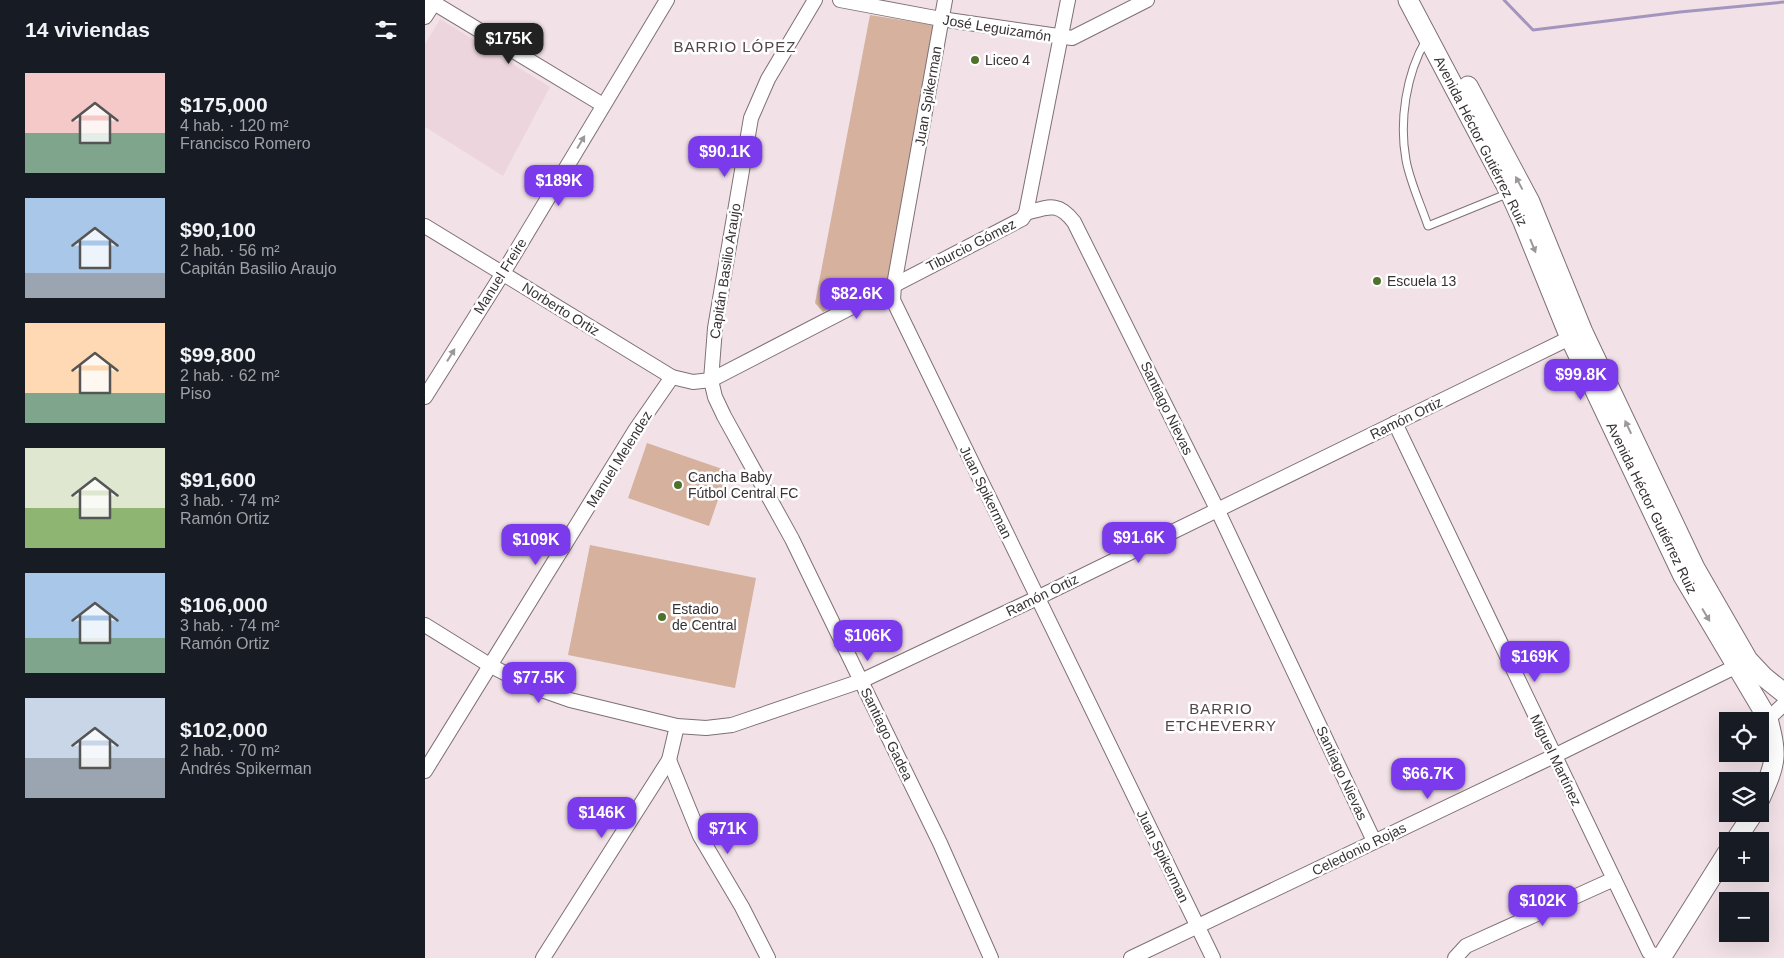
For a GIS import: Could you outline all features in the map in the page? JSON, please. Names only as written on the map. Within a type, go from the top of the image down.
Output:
[{"type":"street","name":"Manuel Freire","points":[[425,397],[503,273],[667,0]]},
{"type":"street","name":"Capitán Basilio Araujo","points":[[711,380],[715,328],[751,118],[768,79],[815,0]]},
{"type":"street","name":"José Leguizamón","points":[[840,0],[941,19],[1062,38],[1072,38],[1081,34],[1147,0]]},
{"type":"street","name":"Juan Spikerman","points":[[945,0],[894,285],[893,300],[1213,958]]},
{"type":"street","points":[[1025,213],[1069,0]]},
{"type":"street","name":"Avenida Héctor Gutiérrez Ruiz","points":[[1408,0],[1510,193],[1576,335],[1683,576],[1743,663],[1764,712]]},
{"type":"street","name":"Avenida Héctor Gutiérrez Ruiz","points":[[1422,0],[1530,202],[1576,335]]},
{"type":"street","points":[[425,17],[433,1],[603,105]]},
{"type":"street","name":"Santiago Nievas","points":[[1025,213],[1050,206],[1067,213],[1074,222],[1217,509],[1374,841]]},
{"type":"street","name":"Tiburcio Gómez","points":[[672,377],[693,382],[711,380],[1016,223],[1025,213]]},
{"type":"street","name":"Norberto Ortiz","points":[[425,226],[672,377]]},
{"type":"street","name":"Ramón Ortiz","points":[[425,625],[491,666],[531,686],[570,700],[677,726],[706,728],[732,725],[861,681],[1037,598],[1576,335]]},
{"type":"street","name":"Manuel Melendez","points":[[425,771],[636,429],[672,377]]},
{"type":"street","name":"Santiago Gadea","points":[[711,380],[715,397],[724,416],[792,539],[940,843],[991,958]]},
{"type":"street","name":"Miguel Martínez","points":[[1395,423],[1649,952],[1660,958]]},
{"type":"street","name":"Avenida Héctor Gutiérrez Ruiz","points":[[1743,663],[1784,693]]},
{"type":"street","name":"Celedonio Rojas","points":[[1131,958],[1554,756],[1743,663]]},
{"type":"street","points":[[1769,717],[1784,704]]},
{"type":"street","name":"Avenida Héctor Gutiérrez Ruiz","points":[[1769,723],[1779,741],[1773,770],[1769,779]]},
{"type":"street","points":[[543,958],[669,760],[677,726]]},
{"type":"street","points":[[669,760],[700,836],[742,907],[768,958]]},
{"type":"street","points":[[1769,794],[1784,776]]},
{"type":"street","points":[[1660,958],[1719,866]]},
{"type":"street","points":[[1455,958],[1466,946],[1614,878]]},
{"type":"lane","points":[[1428,37],[1419,52],[1408,87],[1402,128],[1406,162],[1428,226],[1510,193]]},
{"type":"shaded area","points":[[870,15],[933,25],[888,280],[823,312],[815,303]]},
{"type":"shaded area","points":[[440,19],[550,87],[503,176],[425,127],[425,44]]},
{"type":"shaded area","name":"Cancha Baby Fútbol Central FC","points":[[647,443],[728,471],[709,526],[628,498]]},
{"type":"shaded area","name":"Estadio de Central","points":[[590,545],[756,578],[735,688],[568,655]]},
{"type":"waterway","points":[[1504,0],[1533,30],[1680,12],[1784,2]]},
{"type":"place","name":"Liceo 4","points":[[975,60]]},
{"type":"place","name":"Escuela 13","points":[[1377,281]]},
{"type":"place","name":"Cancha Baby Fútbol Central FC","points":[[678,485]]},
{"type":"place","name":"Estadio de Central","points":[[662,617]]},
{"type":"district","name":"BARRIO LÓPEZ","points":[[735,46]]},
{"type":"district","name":"BARRIO ETCHEVERRY","points":[[1221,716]]}]
